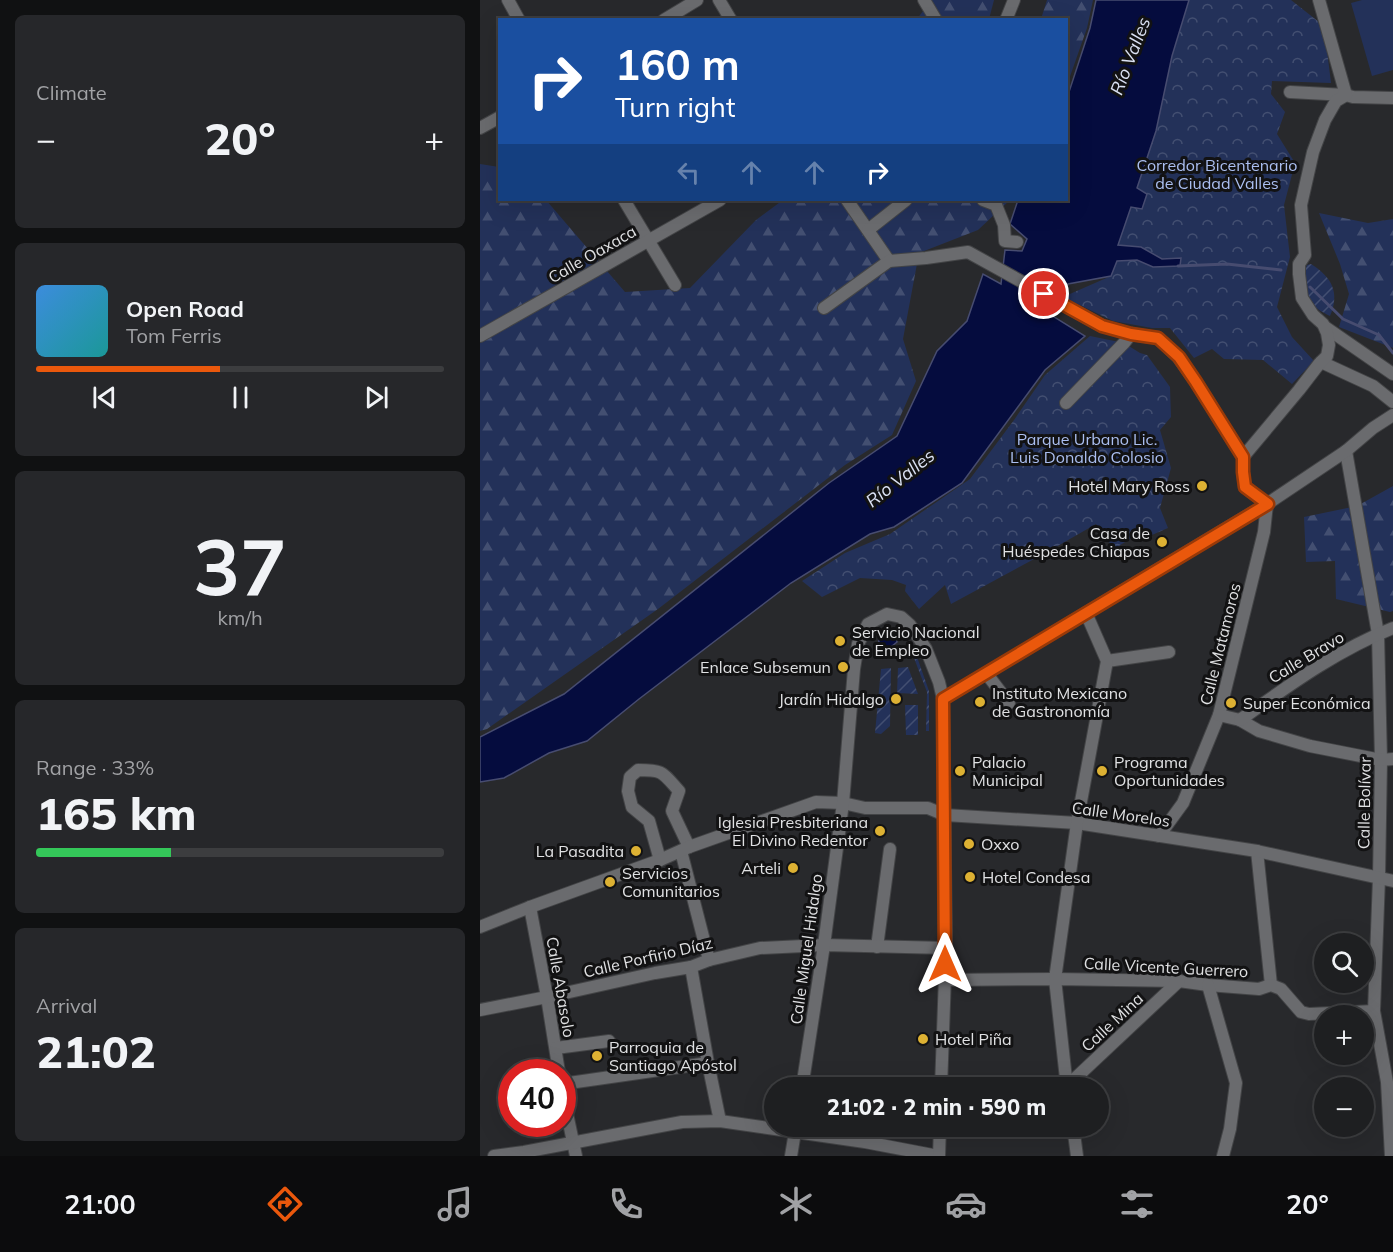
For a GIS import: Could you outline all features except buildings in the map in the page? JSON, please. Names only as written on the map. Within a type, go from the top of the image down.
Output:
[{"type":"street","points":[[508,0],[518,18]]},
{"type":"street","points":[[667,18],[697,0]]},
{"type":"street","points":[[719,0],[730,18]]},
{"type":"street","points":[[924,0],[935,18]]},
{"type":"street","points":[[1007,18],[1014,0]]},
{"type":"street","points":[[1319,0],[1346,95]]},
{"type":"street","points":[[1290,92],[1393,98]]},
{"type":"street","points":[[1243,457],[1327,356],[1329,345],[1326,330],[1302,298],[1299,264],[1305,255],[1301,205],[1312,152],[1325,120],[1336,101],[1346,95]]},
{"type":"street","points":[[480,128],[498,118]]},
{"type":"street","points":[[625,201],[675,285]]},
{"type":"street","name":"Calle Oaxaca","points":[[480,336],[718,201]]},
{"type":"street","points":[[848,201],[889,261]]},
{"type":"street","points":[[868,230],[905,201]]},
{"type":"street","points":[[986,201],[996,205],[1004,225],[1005,241],[1017,242]]},
{"type":"street","points":[[824,308],[889,261],[968,252],[1102,326],[1158,338],[1179,357],[1243,457],[1245,487],[1268,504]]},
{"type":"street","points":[[1326,330],[1393,374]]},
{"type":"street","points":[[1066,403],[1131,334]]},
{"type":"street","points":[[1321,362],[1373,386],[1393,402]]},
{"type":"street","points":[[941,1077],[946,948],[943,699],[1268,504],[1346,452],[1373,428],[1393,415]]},
{"type":"street","name":"Calle Bolívar","points":[[1346,452],[1378,634],[1387,760],[1379,878],[1374,1011],[1390,1082],[1391,1156]]},
{"type":"street","name":"Calle Matamoros","points":[[1159,836],[1183,803],[1220,715],[1264,532],[1268,504]]},
{"type":"street","points":[[1065,1077],[1055,978],[1077,823],[1107,661],[1086,613]]},
{"type":"street","name":"Calle Miguel Hidalgo","points":[[804,1077],[843,803],[858,644],[868,624],[887,614],[902,617],[926,649],[943,699]]},
{"type":"street","name":"Calle Bravo","points":[[1240,720],[1304,675],[1393,628]]},
{"type":"street","points":[[1107,661],[1169,652]]},
{"type":"street","points":[[986,673],[1009,703]]},
{"type":"street","points":[[1220,715],[1240,720],[1259,731],[1310,746],[1387,760]]},
{"type":"street","points":[[660,860],[649,821],[632,807],[628,791],[630,777],[638,770],[656,770],[665,775],[679,791],[672,811],[685,849],[709,960]]},
{"type":"street","name":"Calle Morelos","points":[[480,927],[816,802],[843,803],[864,808],[928,808],[945,815],[1077,823],[1257,851],[1393,881]]},
{"type":"street","points":[[877,947],[890,849]]},
{"type":"street","points":[[1257,851],[1271,985]]},
{"type":"street","name":"Calle Abasolo","points":[[530,907],[558,1059]]},
{"type":"street","points":[[824,945],[946,948]]},
{"type":"street","name":"Calle Porfirio Díaz","points":[[480,1010],[690,967],[760,948],[824,945]]},
{"type":"street","points":[[690,967],[720,1121]]},
{"type":"street","name":"Calle Vicente Guerrero","points":[[945,980],[1055,978],[1179,981],[1259,989],[1271,985],[1281,989],[1301,1012],[1314,1014]]},
{"type":"street","name":"Calle Mina","points":[[1077,1077],[1179,981]]},
{"type":"street","points":[[1208,985],[1236,1083],[1230,1129],[1222,1156]]},
{"type":"street","points":[[556,1048],[609,1041]]},
{"type":"street","points":[[576,1082],[708,1063]]},
{"type":"street","points":[[494,1156],[539,1153],[573,1143],[682,1122],[720,1121],[764,1126]]},
{"type":"street","points":[[572,1137],[576,1156]]},
{"type":"street","points":[[791,1156],[795,1137]]},
{"type":"street","points":[[838,1137],[938,1156],[939,1137]]},
{"type":"street","points":[[1074,1137],[1077,1156]]},
{"type":"green space","points":[[932,0],[994,0],[989,18],[918,18]]},
{"type":"green space","points":[[1047,0],[1093,0],[1087,28],[1068,82],[1068,18],[1041,18]]},
{"type":"green space","name":"Corredor Bicentenario de Ciudad Valles","points":[[1189,0],[1291,0],[1324,26],[1331,83],[1272,81],[1271,94],[1285,112],[1277,134],[1295,163],[1284,205],[1290,257],[1277,307],[1292,337],[1314,361],[1292,384],[1263,360],[1224,359],[1212,349],[1194,358],[1170,328],[1152,328],[1113,321],[1063,297],[1111,276],[1116,261],[1137,260],[1180,266],[1180,258],[1162,259],[1117,245],[1131,207],[1147,194],[1136,189],[1156,131],[1172,56]]},
{"type":"green space","points":[[1362,0],[1393,0],[1393,70],[1372,76],[1351,3]]},
{"type":"green space","points":[[480,164],[498,167],[498,201],[547,201],[625,292],[690,288],[756,220],[782,201],[1009,201],[978,230],[919,253],[903,339],[916,381],[892,435],[845,465],[658,609],[487,729],[480,731]]},
{"type":"green space","points":[[1319,213],[1368,223],[1393,219],[1393,348],[1339,327],[1349,294],[1340,264]]},
{"type":"green space","points":[[1311,264],[1324,274],[1332,286],[1334,300],[1330,316],[1315,307],[1308,296],[1304,275],[1307,265]]},
{"type":"green space","name":"Parque Urbano Lic. Luis Donaldo Colosio","points":[[1090,336],[1124,343],[1147,355],[1170,387],[1171,417],[1160,430],[1171,468],[1160,508],[1168,528],[1145,538],[1133,537],[1114,549],[1096,524],[951,604],[945,585],[919,609],[905,591],[906,585],[892,580],[860,578],[822,597],[802,581],[845,553],[890,534],[970,479],[1045,375]]},
{"type":"green space","points":[[1393,486],[1393,611],[1336,599],[1335,561],[1306,562],[1304,517],[1357,506]]},
{"type":"green space","points":[[917,657],[929,691],[929,731],[926,731],[927,692],[914,658]]},
{"type":"green space","points":[[908,667],[918,694],[897,693],[898,668]]},
{"type":"green space","points":[[891,668],[890,726],[881,734],[875,733],[881,669]]},
{"type":"green space","points":[[905,705],[918,705],[918,735],[906,735]]},
{"type":"water","name":"Río Valles","points":[[1096,0],[1189,0],[1172,56],[1156,131],[1137,188],[1147,194],[1142,209],[1131,207],[1118,245],[1141,247],[1162,259],[1181,258],[1180,266],[1153,267],[1137,260],[1117,261],[1111,276],[1068,284],[1063,297],[1046,312],[1085,336],[1045,370],[962,483],[894,527],[870,534],[791,583],[587,741],[549,753],[504,778],[480,782],[480,737],[564,694],[829,483],[897,436],[937,351],[967,321],[983,274],[1001,284],[1005,250],[1022,251],[1027,239],[1010,224],[1018,201],[1068,201],[1068,95],[1090,28]]},
{"type":"water","points":[[881,636],[896,636],[897,642],[881,655],[878,654]]},
{"type":"waterway","points":[[1178,266],[1227,264],[1281,270]]},
{"type":"waterway","points":[[1310,287],[1343,319],[1379,335],[1393,353]]},
{"type":"place","name":"Hotel Mary Ross","points":[[1202,486]]},
{"type":"place","name":"Casa de Huéspedes Chiapas","points":[[1162,542]]},
{"type":"place","name":"Servicio Nacional de Empleo","points":[[840,641]]},
{"type":"place","name":"Enlace Subsemun","points":[[843,667]]},
{"type":"place","name":"Jardín Hidalgo","points":[[896,699]]},
{"type":"place","name":"Instituto Mexicano de Gastronomía","points":[[980,702]]},
{"type":"place","name":"Super Económica","points":[[1231,703]]},
{"type":"place","name":"Palacio Municipal","points":[[960,771]]},
{"type":"place","name":"Programa Oportunidades","points":[[1102,771]]},
{"type":"place","name":"Iglesia Presbiteriana El Divino Redentor","points":[[880,831]]},
{"type":"place","name":"Oxxo","points":[[969,844]]},
{"type":"place","name":"La Pasadita","points":[[636,851]]},
{"type":"place","name":"Arteli","points":[[793,868]]},
{"type":"place","name":"Hotel Condesa","points":[[970,877]]},
{"type":"place","name":"Servicios Comunitarios","points":[[610,882]]},
{"type":"place","name":"Hotel Piña","points":[[923,1039]]},
{"type":"place","name":"Parroquia de Santiago Apóstol","points":[[597,1056]]},
{"type":"route","points":[[945,964],[943,699],[1268,504],[1245,487],[1243,457],[1179,357],[1158,338],[1102,326],[1044,294]]}]
